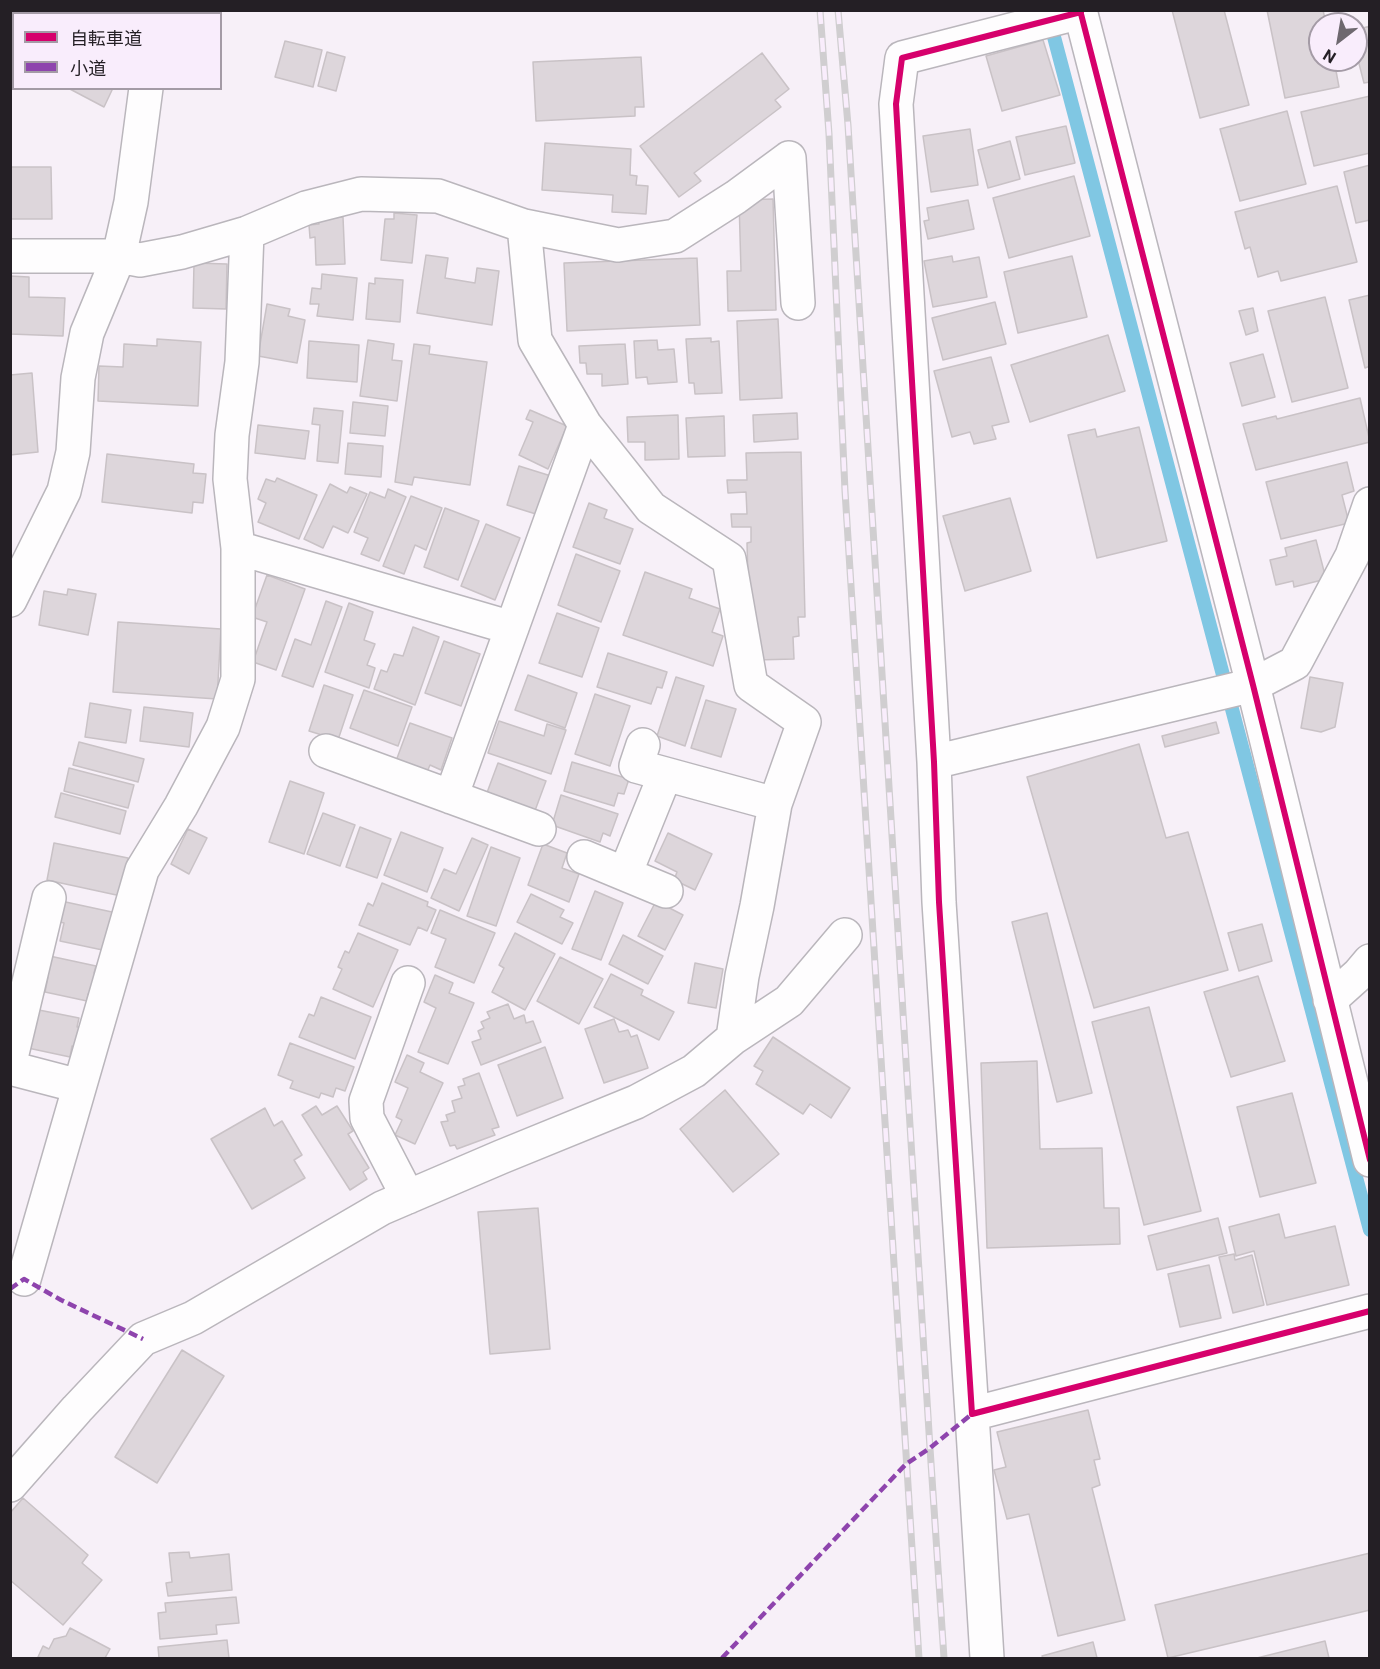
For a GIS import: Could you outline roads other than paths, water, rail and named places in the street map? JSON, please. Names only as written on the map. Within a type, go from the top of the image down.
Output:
[{"type":"street","points":[[987,1659],[939,902],[934,762],[896,104],[902,58],[1080,11],[1253,685],[1330,1000],[1356,1061],[1370,1160]]},
{"type":"street","points":[[10,600],[64,491],[73,452],[78,378],[87,333],[119,256],[131,202],[146,90]]},
{"type":"street","points":[[10,256],[119,256],[140,260],[182,252],[247,233],[306,208],[361,194],[438,196],[524,226],[618,245],[675,236],[736,198],[789,158],[798,303]]},
{"type":"street","points":[[524,226],[536,340],[585,425],[651,508],[729,559],[751,685],[804,722],[776,804],[742,976],[733,1038]]},
{"type":"street","points":[[24,1279],[142,870],[181,806],[223,727],[238,680],[238,548],[230,479],[232,435],[242,362],[247,233]]},
{"type":"street","points":[[451,797],[585,425]]},
{"type":"street","points":[[934,762],[1253,685],[1295,663],[1352,556],[1370,504]]},
{"type":"street","points":[[238,548],[512,628]]},
{"type":"street","points":[[643,746],[636,766],[776,804]]},
{"type":"street","points":[[326,751],[539,829]]},
{"type":"street","points":[[625,874],[665,775]]},
{"type":"street","points":[[584,857],[666,891]]},
{"type":"street","points":[[10,1062],[49,898]]},
{"type":"street","points":[[10,1485],[143,1339],[194,1318],[382,1208],[636,1102],[693,1071],[733,1038],[789,1001],[845,935]]},
{"type":"street","points":[[1330,1000],[1370,961]]},
{"type":"street","points":[[408,983],[366,1101],[367,1118],[408,1197]]},
{"type":"street","points":[[10,1068],[79,1086]]},
{"type":"street","points":[[972,1414],[1370,1311]]},
{"type":"waterway","points":[[1049,18],[1370,1230]]},
{"type":"railway","points":[[820,10],[829,134],[845,491],[919,1658]]},
{"type":"railway","points":[[838,10],[848,125],[944,1658]]}]
